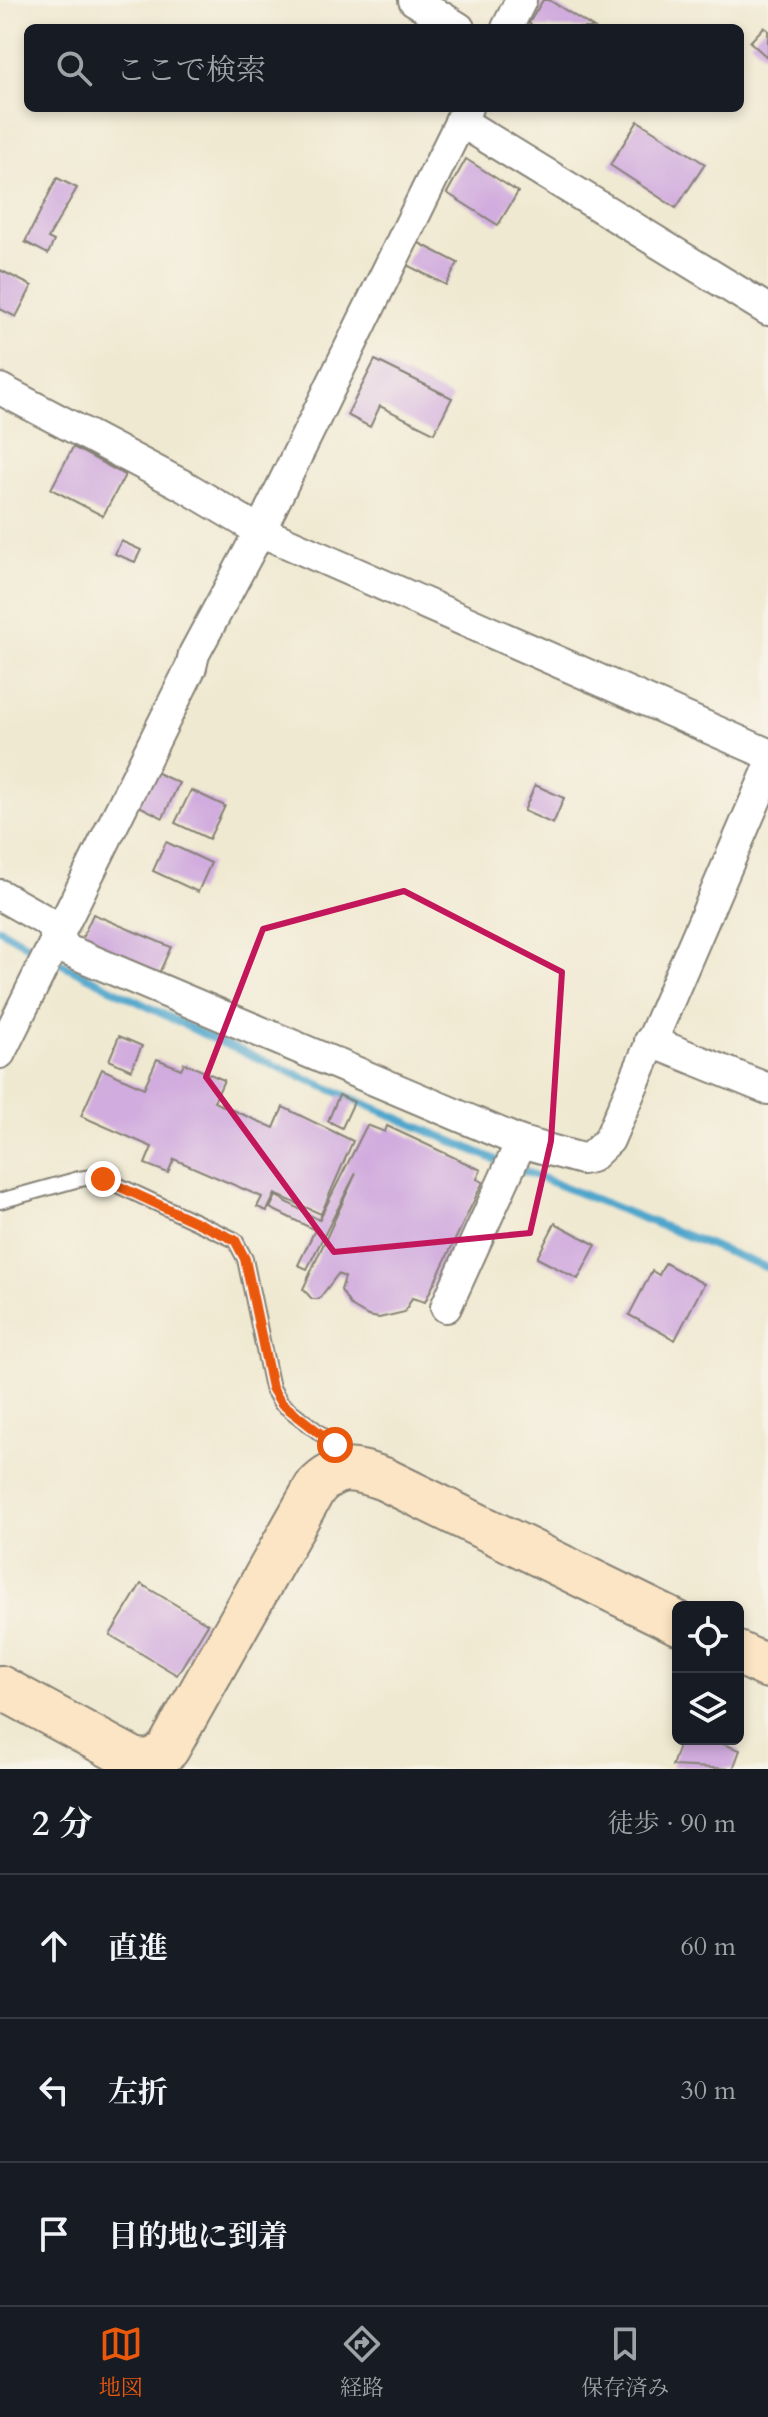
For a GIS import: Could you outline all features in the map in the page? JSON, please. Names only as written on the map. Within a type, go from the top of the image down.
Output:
[{"type":"street","points":[[414,0],[453,24]]},
{"type":"street","points":[[509,24],[521,0]]},
{"type":"street","points":[[0,1053],[191,667],[194,654],[260,531],[464,115],[768,310]]},
{"type":"street","points":[[0,389],[186,487],[260,531],[768,754]]},
{"type":"street","points":[[0,895],[48,922],[67,950],[521,1142],[569,1157],[591,1157],[609,1140],[768,771]]},
{"type":"street","points":[[650,1041],[768,1089]]},
{"type":"street","points":[[446,1307],[521,1142]]},
{"type":"street","points":[[0,1687],[148,1765],[168,1749],[315,1488],[329,1473],[342,1470],[384,1479],[672,1620]]},
{"type":"street","points":[[744,1656],[768,1667]]},
{"type":"lane","points":[[0,1201],[92,1177],[113,1183],[235,1240],[245,1259],[272,1388],[281,1403],[335,1445],[342,1470]]},
{"type":"highlighted area","points":[[404,891],[562,972],[551,1141],[530,1233],[334,1252],[206,1077],[263,929]]},
{"type":"building","points":[[543,0],[549,0],[588,24],[531,24]]},
{"type":"building","points":[[764,27],[768,30],[768,58],[750,42]]},
{"type":"building","points":[[638,121],[705,164],[676,208],[610,165]]},
{"type":"building","points":[[466,159],[518,192],[498,225],[447,193]]},
{"type":"building","points":[[57,178],[77,188],[48,238],[54,241],[48,254],[25,242]]},
{"type":"building","points":[[417,242],[458,263],[446,285],[405,264]]},
{"type":"building","points":[[0,270],[32,286],[16,317],[0,309]]},
{"type":"building","points":[[375,360],[452,398],[434,433],[380,406],[370,427],[347,415]]},
{"type":"building","points":[[73,447],[125,475],[103,516],[51,489]]},
{"type":"building","points":[[121,541],[141,550],[135,562],[115,554]]},
{"type":"building","points":[[155,772],[179,783],[163,818],[139,806]]},
{"type":"building","points":[[535,785],[564,798],[553,824],[524,811]]},
{"type":"building","points":[[191,790],[225,806],[209,839],[175,823]]},
{"type":"building","points":[[166,842],[211,863],[198,892],[153,871]]},
{"type":"building","points":[[93,914],[171,947],[156,980],[78,947]]},
{"type":"building","points":[[119,1036],[142,1046],[131,1070],[109,1060]]},
{"type":"building","points":[[157,1059],[181,1069],[184,1063],[224,1080],[214,1102],[274,1128],[283,1107],[353,1141],[321,1214],[275,1194],[267,1211],[257,1207],[262,1197],[174,1159],[168,1173],[145,1164],[152,1147],[81,1116],[102,1069],[144,1088]]},
{"type":"building","points":[[339,1095],[354,1102],[342,1128],[328,1121]]},
{"type":"building","points":[[367,1125],[385,1132],[387,1126],[481,1170],[477,1179],[483,1182],[425,1302],[412,1298],[405,1312],[379,1318],[368,1316],[351,1306],[341,1290],[345,1277],[338,1274],[319,1299],[312,1299],[303,1289],[356,1173],[307,1269],[298,1265],[315,1230],[270,1208],[276,1196],[319,1220]]},
{"type":"building","points":[[555,1223],[596,1245],[578,1279],[537,1258]]},
{"type":"building","points":[[665,1263],[704,1284],[675,1340],[629,1315],[652,1271],[659,1275]]},
{"type":"building","points":[[141,1584],[208,1624],[177,1675],[110,1635]]},
{"type":"building","points":[[679,1745],[726,1745],[740,1750],[733,1769],[672,1766]]},
{"type":"waterway","points":[[0,929],[44,955]]},
{"type":"waterway","points":[[56,961],[211,1038],[503,1163]]},
{"type":"waterway","points":[[516,1168],[768,1268]]},
{"type":"route","points":[[103,1179],[235,1240],[245,1259],[265,1370],[272,1388],[281,1403],[304,1424],[335,1445]]}]
